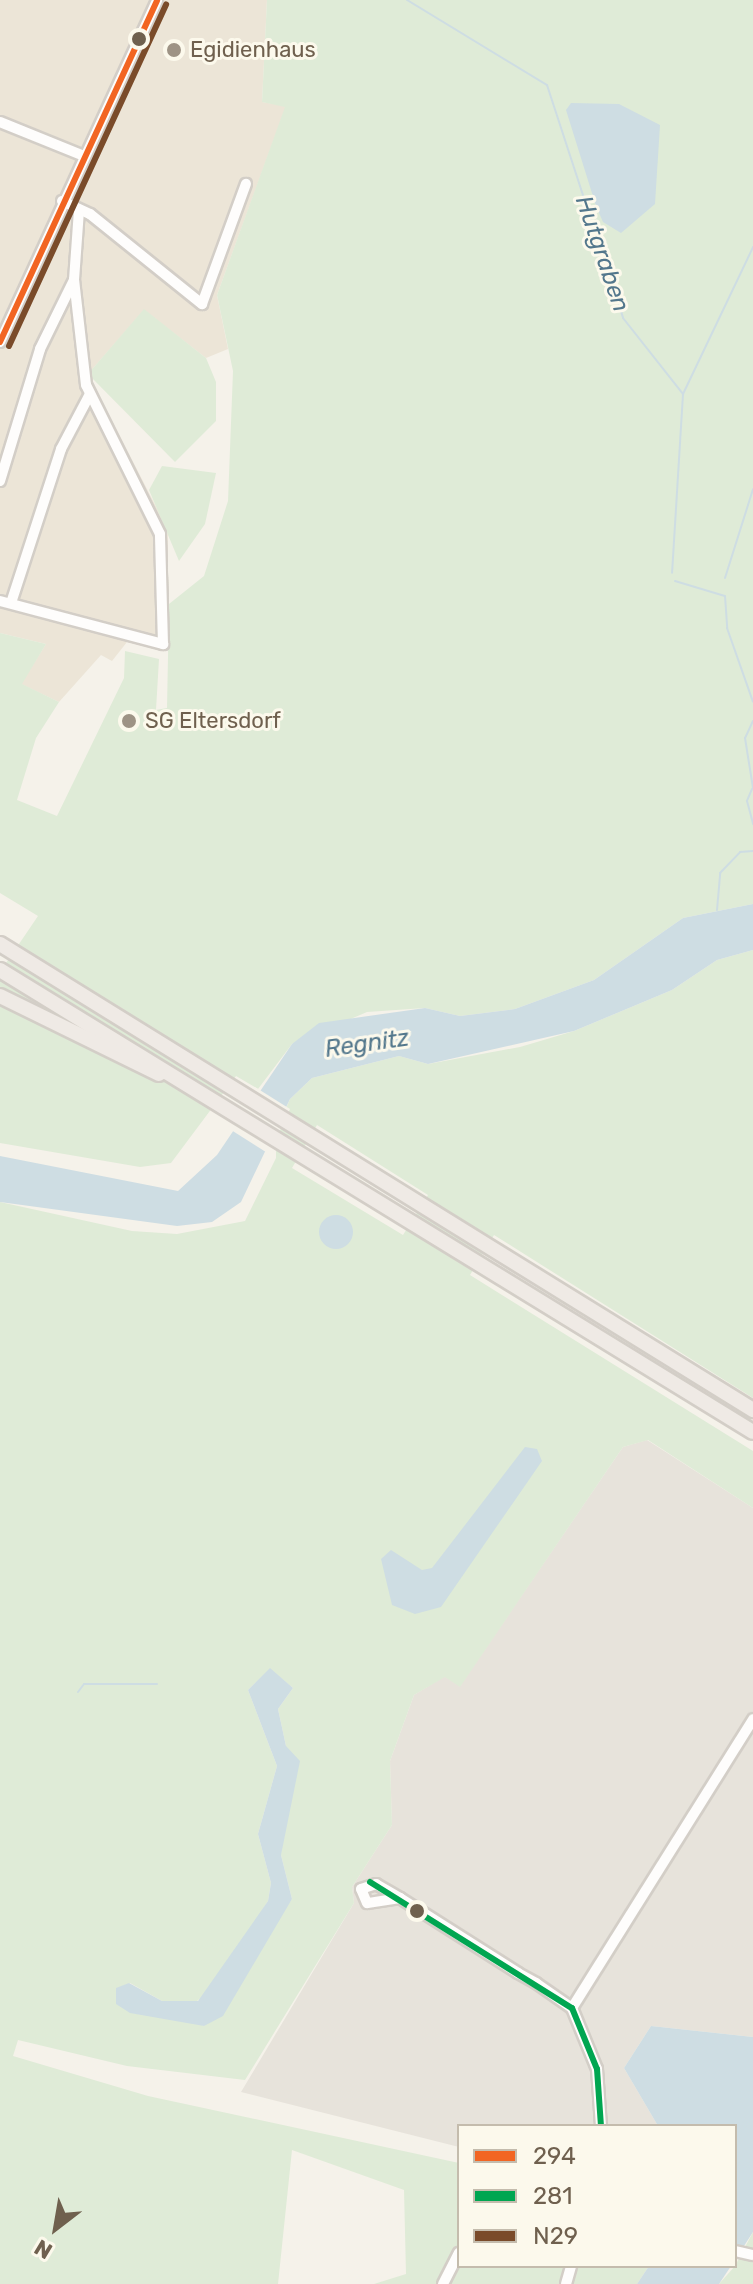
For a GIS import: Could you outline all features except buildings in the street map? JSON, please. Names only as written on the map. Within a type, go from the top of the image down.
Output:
[{"type":"highway","points":[[0,944],[753,1410]]},
{"type":"highway","points":[[0,970],[59,1015],[198,1090],[753,1432]]},
{"type":"highway","points":[[0,977],[161,1075],[198,1090]]},
{"type":"highway","points":[[0,996],[59,1015]]},
{"type":"street","points":[[0,342],[4,322],[157,0]]},
{"type":"street","points":[[0,122],[84,156]]},
{"type":"street","points":[[62,201],[79,210],[202,304],[246,184]]},
{"type":"street","points":[[79,210],[74,280],[89,396],[160,534],[163,644],[5,602],[61,449],[89,396]]},
{"type":"street","points":[[0,481],[40,349],[74,280]]},
{"type":"street","points":[[572,2008],[753,1719]]},
{"type":"street","points":[[400,1898],[572,2008],[597,2069],[601,2124]]},
{"type":"street","points":[[443,2284],[457,2257]]},
{"type":"shaded area","points":[[0,0],[267,0],[262,102],[286,106],[217,295],[228,349],[206,358],[144,310],[88,374],[168,530],[167,651],[127,642],[112,661],[101,655],[59,702],[21,684],[46,644],[0,633]]},
{"type":"shaded area","points":[[647,1440],[753,1508],[753,2037],[651,2026],[624,2068],[657,2124],[457,2124],[457,2146],[241,2092],[354,1903],[352,1887],[392,1825],[390,1761],[414,1695],[445,1676],[460,1686],[623,1447]]},
{"type":"green space","points":[[267,0],[753,0],[753,904],[683,918],[594,980],[515,1009],[460,1016],[425,1008],[367,1012],[292,1044],[258,1089],[236,1076],[171,1163],[140,1167],[0,1143],[0,972],[38,916],[0,893],[0,633],[46,644],[22,684],[59,702],[36,738],[17,800],[57,816],[124,678],[125,651],[159,659],[156,710],[167,708],[169,604],[204,576],[228,501],[233,371],[217,295],[285,107],[262,102]]},
{"type":"green space","points":[[144,309],[206,358],[216,382],[216,421],[175,462],[88,374]]},
{"type":"green space","points":[[162,466],[216,473],[205,524],[179,561],[149,490]]},
{"type":"green space","points":[[753,950],[753,1398],[494,1235],[470,1275],[753,1451],[753,1508],[648,1440],[623,1447],[460,1687],[445,1677],[414,1695],[390,1761],[392,1825],[352,1887],[354,1903],[245,2080],[127,2066],[18,2040],[13,2056],[148,2096],[457,2163],[457,2268],[648,2268],[637,2284],[374,2284],[406,2274],[404,2190],[292,2150],[278,2284],[0,2284],[0,1202],[132,1231],[177,1234],[245,1221],[276,1158],[276,1131],[290,1099],[312,1078],[399,1056],[428,1064],[520,1047],[574,1031],[672,990],[717,960]],"holes":[[[317,1125],[428,1195],[403,1235],[292,1168]],[[270,1669],[293,1688],[278,1709],[286,1746],[281,1855],[292,1899],[204,2026],[116,1989],[130,1983],[162,2001],[197,2001],[215,1986],[268,1901],[271,1883],[258,1834],[277,1766],[248,1690]]]},
{"type":"green space","points":[[753,2232],[753,2284],[719,2284],[733,2268],[737,2268]]},
{"type":"water","points":[[571,103],[619,104],[660,125],[655,204],[621,233],[603,222],[596,206],[566,110]]},
{"type":"water","name":"Regnitz","points":[[753,904],[753,950],[717,960],[672,990],[574,1031],[428,1064],[399,1056],[312,1078],[290,1099],[241,1202],[212,1222],[177,1226],[0,1202],[0,1156],[178,1191],[217,1155],[292,1044],[319,1023],[425,1008],[460,1016],[515,1009],[594,980],[683,918]]},
{"type":"water","points":[[336,1215],[348,1220],[353,1232],[348,1244],[336,1249],[324,1244],[319,1232],[324,1220]]},
{"type":"water","points":[[525,1447],[537,1449],[542,1461],[441,1607],[415,1614],[392,1605],[381,1559],[391,1550],[422,1570],[432,1568]]},
{"type":"water","points":[[270,1668],[293,1688],[278,1709],[286,1746],[300,1761],[281,1855],[292,1899],[223,2016],[204,2026],[130,2013],[116,2004],[116,1988],[129,1983],[162,2001],[198,2001],[268,1901],[271,1883],[258,1834],[277,1766],[248,1690]]},
{"type":"water","points":[[651,2026],[753,2037],[753,2232],[737,2257],[737,2124],[657,2124],[624,2068]]},
{"type":"water","points":[[648,2268],[730,2268],[719,2284],[637,2284]]},
{"type":"pier","points":[[255,1087],[290,1109],[269,1154],[228,1128]]},
{"type":"waterway","name":"Hutgraben","points":[[407,0],[547,85],[623,318],[683,394],[672,573]]},
{"type":"waterway","points":[[683,394],[753,247]]},
{"type":"waterway","points":[[725,578],[753,489]]},
{"type":"waterway","name":"Hutgraben","points":[[675,581],[725,596],[727,628],[753,702]]},
{"type":"waterway","name":"Hutgraben","points":[[753,721],[745,738],[753,788]]},
{"type":"waterway","name":"Hutgraben","points":[[752,789],[747,801],[753,824]]},
{"type":"waterway","name":"Hutgraben","points":[[717,910],[720,873],[740,852],[753,851]]},
{"type":"waterway","points":[[78,1692],[84,1684],[157,1684]]},
{"type":"transit line","name":"294","points":[[0,342],[157,0]]},
{"type":"transit line","name":"N29","points":[[9,346],[166,4]]},
{"type":"transit line","name":"281","points":[[370,1882],[572,2008],[597,2069],[601,2124]]},
{"type":"place","name":"Egidienhaus","points":[[174,50]]},
{"type":"place","name":"SG Eltersdorf","points":[[129,721]]}]
